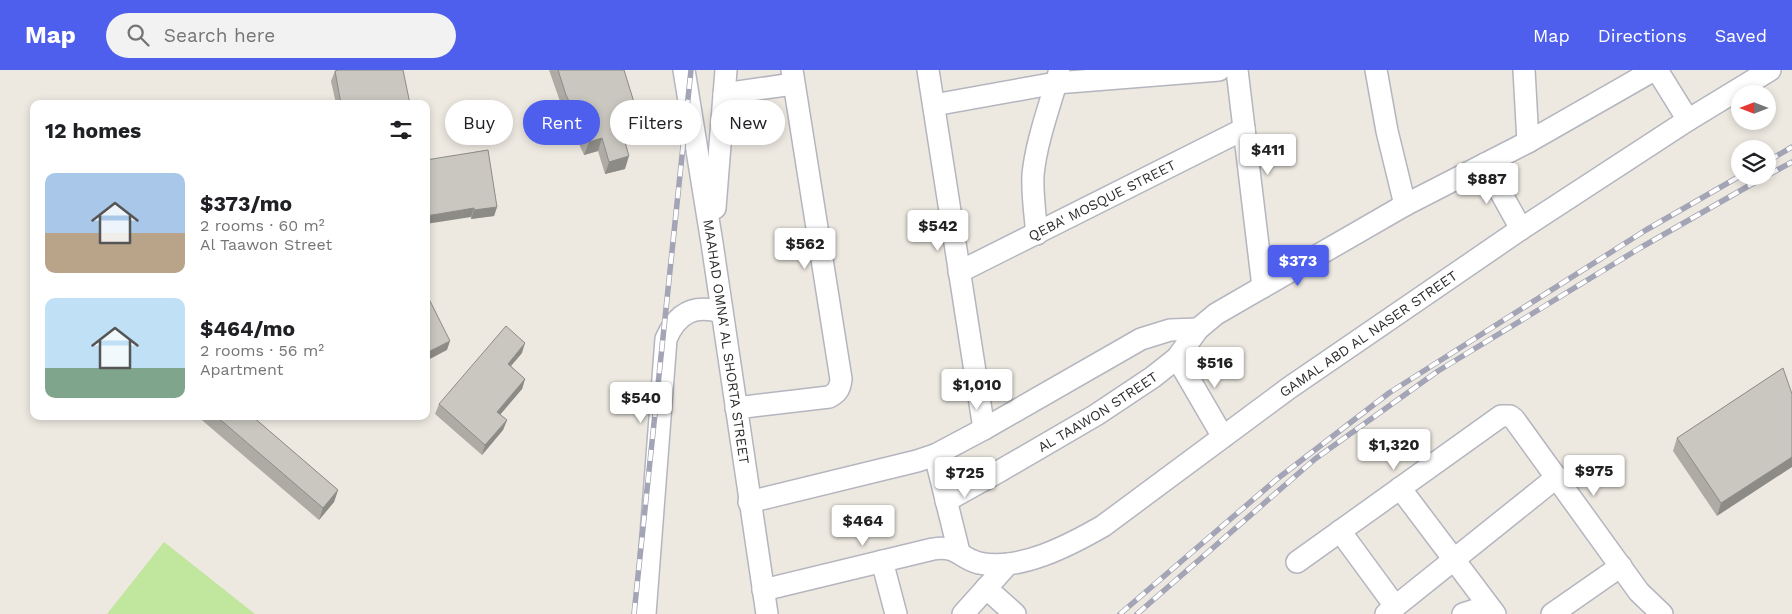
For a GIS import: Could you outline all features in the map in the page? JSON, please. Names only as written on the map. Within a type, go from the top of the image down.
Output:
[{"type":"street","name":"MAAHAD OMNA' AL SHORTA STREET","points":[[684,70],[712,243],[767,614]]},
{"type":"street","points":[[712,243],[726,70]]},
{"type":"street","points":[[928,70],[984,429]]},
{"type":"street","points":[[934,105],[1024,79],[1219,70]]},
{"type":"street","points":[[1237,70],[1263,287]]},
{"type":"street","points":[[1376,70],[1387,131],[1405,205]]},
{"type":"street","points":[[1524,70],[1528,142]]},
{"type":"street","points":[[1655,70],[1688,120]]},
{"type":"street","name":"AL TAAWON STREET","points":[[946,501],[1096,415],[1153,377],[1177,358],[1198,329],[1216,314],[1405,205],[1528,142],[1655,70]]},
{"type":"street","name":"GAMAL ABD AL NASER STREET","points":[[763,590],[942,547],[951,548],[979,563],[1008,564],[1057,550],[1103,526],[1289,388],[1521,229],[1688,120],[1770,70]]},
{"type":"street","points":[[724,94],[792,77],[841,379],[840,387],[836,393],[829,397],[736,408]]},
{"type":"street","points":[[1037,234],[1033,176],[1036,157],[1058,77]]},
{"type":"street","name":"QEBA' MOSQUE STREET","points":[[959,272],[1244,129]]},
{"type":"street","points":[[1485,164],[1521,229]]},
{"type":"street","points":[[645,614],[666,339],[674,324],[688,312],[710,308],[722,312]]},
{"type":"street","points":[[749,502],[917,461],[984,429],[1141,339],[1170,330],[1198,329]]},
{"type":"street","points":[[1177,358],[1223,437]]},
{"type":"street","points":[[1297,562],[1505,415],[1514,419],[1639,592],[1662,614]]},
{"type":"street","points":[[935,454],[959,552]]},
{"type":"street","points":[[1340,531],[1392,611],[1557,477]]},
{"type":"street","points":[[1400,488],[1491,610],[1463,614]]},
{"type":"street","points":[[882,561],[896,614]]},
{"type":"street","points":[[963,614],[1008,564]]},
{"type":"street","points":[[1552,614],[1621,566]]},
{"type":"street","points":[[986,588],[1015,614]]},
{"type":"green space","points":[[164,542],[255,614],[107,614]]},
{"type":"building","points":[[403,70],[409,100],[340,100],[335,71]]},
{"type":"building","points":[[558,70],[624,70],[633,100],[610,100],[610,145],[626,145],[629,156],[609,162],[602,138],[600,139],[600,100],[568,100]]},
{"type":"building","points":[[488,150],[497,207],[474,210],[474,208],[430,215],[430,159]]},
{"type":"building","points":[[430,301],[450,341],[430,351]]},
{"type":"building","points":[[506,326],[525,343],[508,364],[525,379],[497,412],[507,420],[485,445],[439,404]]},
{"type":"building","points":[[1783,368],[1792,394],[1792,457],[1721,503],[1677,438]]},
{"type":"building","points":[[221,420],[257,420],[338,490],[323,508]]},
{"type":"railway","points":[[634,614],[691,70]]},
{"type":"railway","points":[[1776,156],[1792,147]]},
{"type":"railway","points":[[1776,171],[1792,162]]},
{"type":"railway","points":[[1120,614],[1277,479],[1389,393],[1646,230],[1731,181]]},
{"type":"railway","points":[[1137,614],[1315,459],[1438,371],[1640,248],[1750,185]]}]
